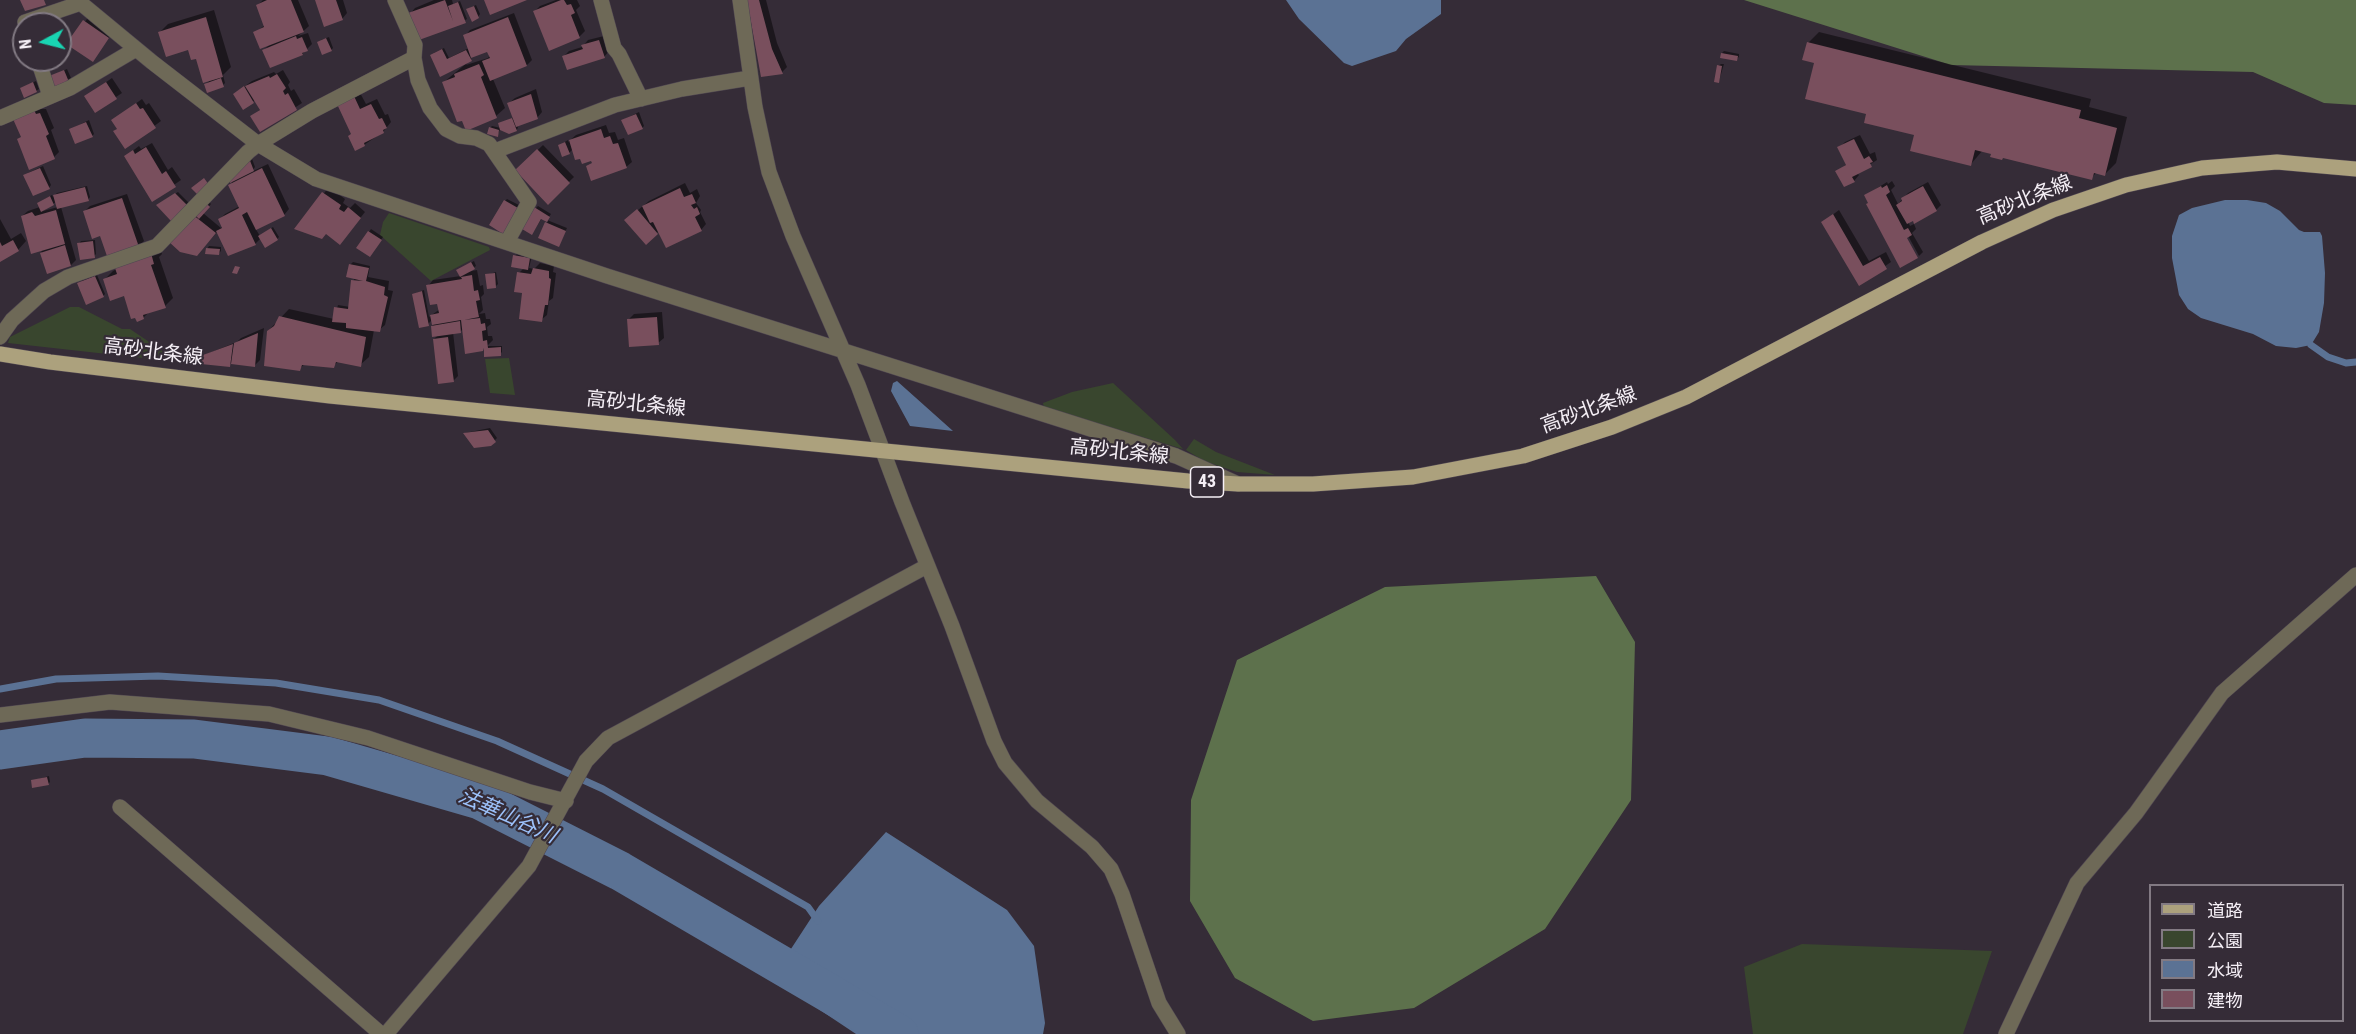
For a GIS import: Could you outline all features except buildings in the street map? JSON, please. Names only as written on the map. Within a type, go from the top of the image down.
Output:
[{"type":"main road","name":"高砂北条線","points":[[0,354],[61,364],[330,396],[1188,482],[1313,484],[1413,477],[1523,456],[1611,427],[1686,397],[1982,242],[2053,210],[2126,185],[2202,168],[2277,162],[2356,169]]},
{"type":"street","points":[[395,0],[415,45],[414,58],[418,80],[430,108],[446,129],[460,136],[476,138],[489,144],[529,202],[507,242]]},
{"type":"street","points":[[602,0],[614,48],[620,54],[641,99]]},
{"type":"street","points":[[740,0],[750,78],[770,172],[793,236],[844,352],[883,450],[952,626],[985,720],[1005,763],[1037,801],[1092,847],[1111,869],[1122,894],[1159,1003],[1178,1034]]},
{"type":"street","points":[[51,12],[79,1],[136,49],[258,144],[316,179],[844,352],[1176,456],[1238,484]]},
{"type":"street","points":[[0,118],[70,88],[136,49]]},
{"type":"street","points":[[0,337],[12,320],[44,291],[68,277],[157,246],[258,144],[312,111],[414,58]]},
{"type":"street","points":[[42,72],[50,96]]},
{"type":"street","points":[[495,151],[615,105],[682,89],[750,78]]},
{"type":"street","points":[[386,1034],[529,866],[586,761],[608,738],[927,566]]},
{"type":"street","points":[[2006,1034],[2077,883],[2136,813],[2222,693],[2356,576]]},
{"type":"street","points":[[0,715],[110,702],[269,714],[368,738],[530,792],[570,794]]},
{"type":"street","points":[[120,807],[381,1034]]},
{"type":"green space","points":[[1744,0],[2356,0],[2356,105],[2324,103],[2253,72],[1951,65]]},
{"type":"green space","points":[[389,213],[489,247],[490,250],[431,281],[380,235],[383,222]]},
{"type":"green space","points":[[70,307],[79,307],[122,329],[130,329],[179,362],[8,343],[10,337]]},
{"type":"green space","points":[[509,358],[515,395],[490,393],[485,359]]},
{"type":"green space","points":[[1113,383],[1183,449],[1044,408],[1043,403],[1072,392]]},
{"type":"green space","points":[[1194,439],[1216,452],[1275,475],[1237,472],[1204,461],[1186,450]]},
{"type":"green space","points":[[1596,576],[1635,642],[1631,800],[1545,929],[1414,1008],[1313,1021],[1235,978],[1190,901],[1191,800],[1237,660],[1385,587]]},
{"type":"green space","points":[[1802,944],[1992,951],[1963,1034],[1753,1034],[1744,967]]},
{"type":"water","points":[[1286,0],[1441,0],[1441,14],[1406,39],[1396,51],[1352,66],[1344,63],[1299,19]]},
{"type":"water","points":[[2225,200],[2266,203],[2280,211],[2299,230],[2320,232],[2325,273],[2324,303],[2319,332],[2311,345],[2296,348],[2276,346],[2253,334],[2201,318],[2188,309],[2179,295],[2172,258],[2172,236],[2179,215],[2192,208]]},
{"type":"water","points":[[897,381],[953,431],[910,426],[891,391],[893,383]]},
{"type":"water","points":[[886,832],[1007,910],[1034,946],[1045,1023],[1043,1034],[856,1034],[772,978],[819,906]]},
{"type":"waterway","points":[[2311,345],[2328,357],[2346,363],[2356,362]]},
{"type":"waterway","points":[[0,689],[56,679],[158,676],[276,683],[379,700],[497,741],[603,789],[808,907],[818,921]]},
{"type":"waterway","name":"法華山谷川","points":[[0,750],[85,738],[194,739],[328,756],[480,800],[620,871],[899,1034]]}]
